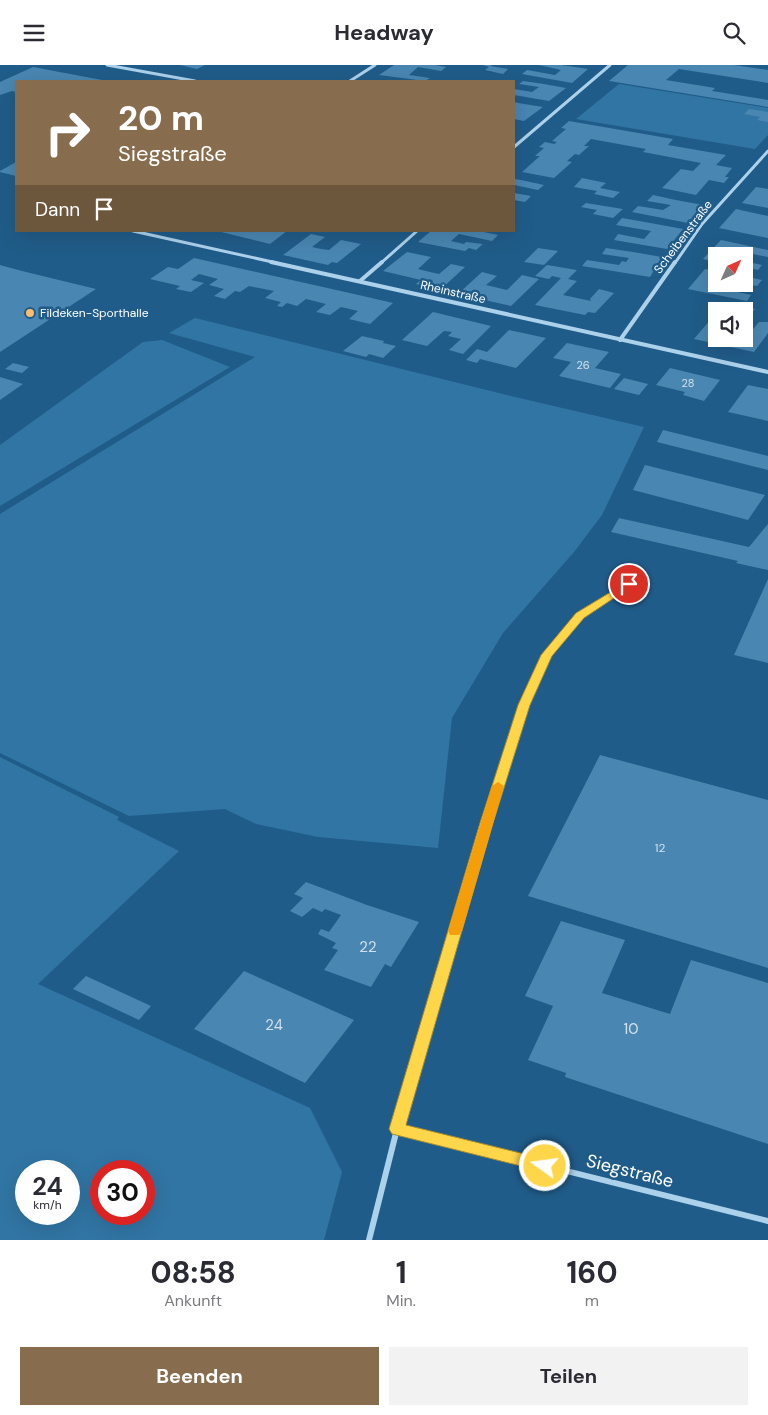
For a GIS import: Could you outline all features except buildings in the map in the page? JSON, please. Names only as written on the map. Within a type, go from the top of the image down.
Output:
[{"type":"street","points":[[107,65],[190,80]]},
{"type":"street","points":[[352,80],[374,65]]},
{"type":"street","points":[[515,146],[610,65]]},
{"type":"street","name":"Scheibenstraße","points":[[620,340],[702,224],[768,151]]},
{"type":"street","name":"Rheinstraße","points":[[137,232],[768,372]]},
{"type":"street","points":[[360,281],[416,232]]},
{"type":"street","points":[[369,1240],[397,1129],[486,823],[524,705],[547,655],[580,615],[629,584]]},
{"type":"street","name":"Siegstraße","points":[[397,1129],[768,1221]]},
{"type":"shaded area","points":[[619,84],[768,108],[768,135],[755,149],[576,119]]},
{"type":"shaded area","points":[[195,318],[644,427],[602,515],[574,552],[503,633],[452,718],[438,848],[318,837],[256,824],[225,809],[129,816],[0,753],[0,514],[255,357],[169,333]]},
{"type":"shaded area","points":[[162,340],[230,367],[0,506],[0,445],[143,342]]},
{"type":"shaded area","points":[[0,757],[119,817],[117,820],[179,851],[38,984],[310,1108],[342,1172],[324,1240],[0,1240]]},
{"type":"slow traffic","points":[[455,931],[498,786]]},
{"type":"place","name":"Fildeken-Sporthalle","points":[[30,313]]},
{"type":"route","points":[[545,1166],[397,1129],[486,823],[524,705],[547,655],[580,615],[629,584]]}]
